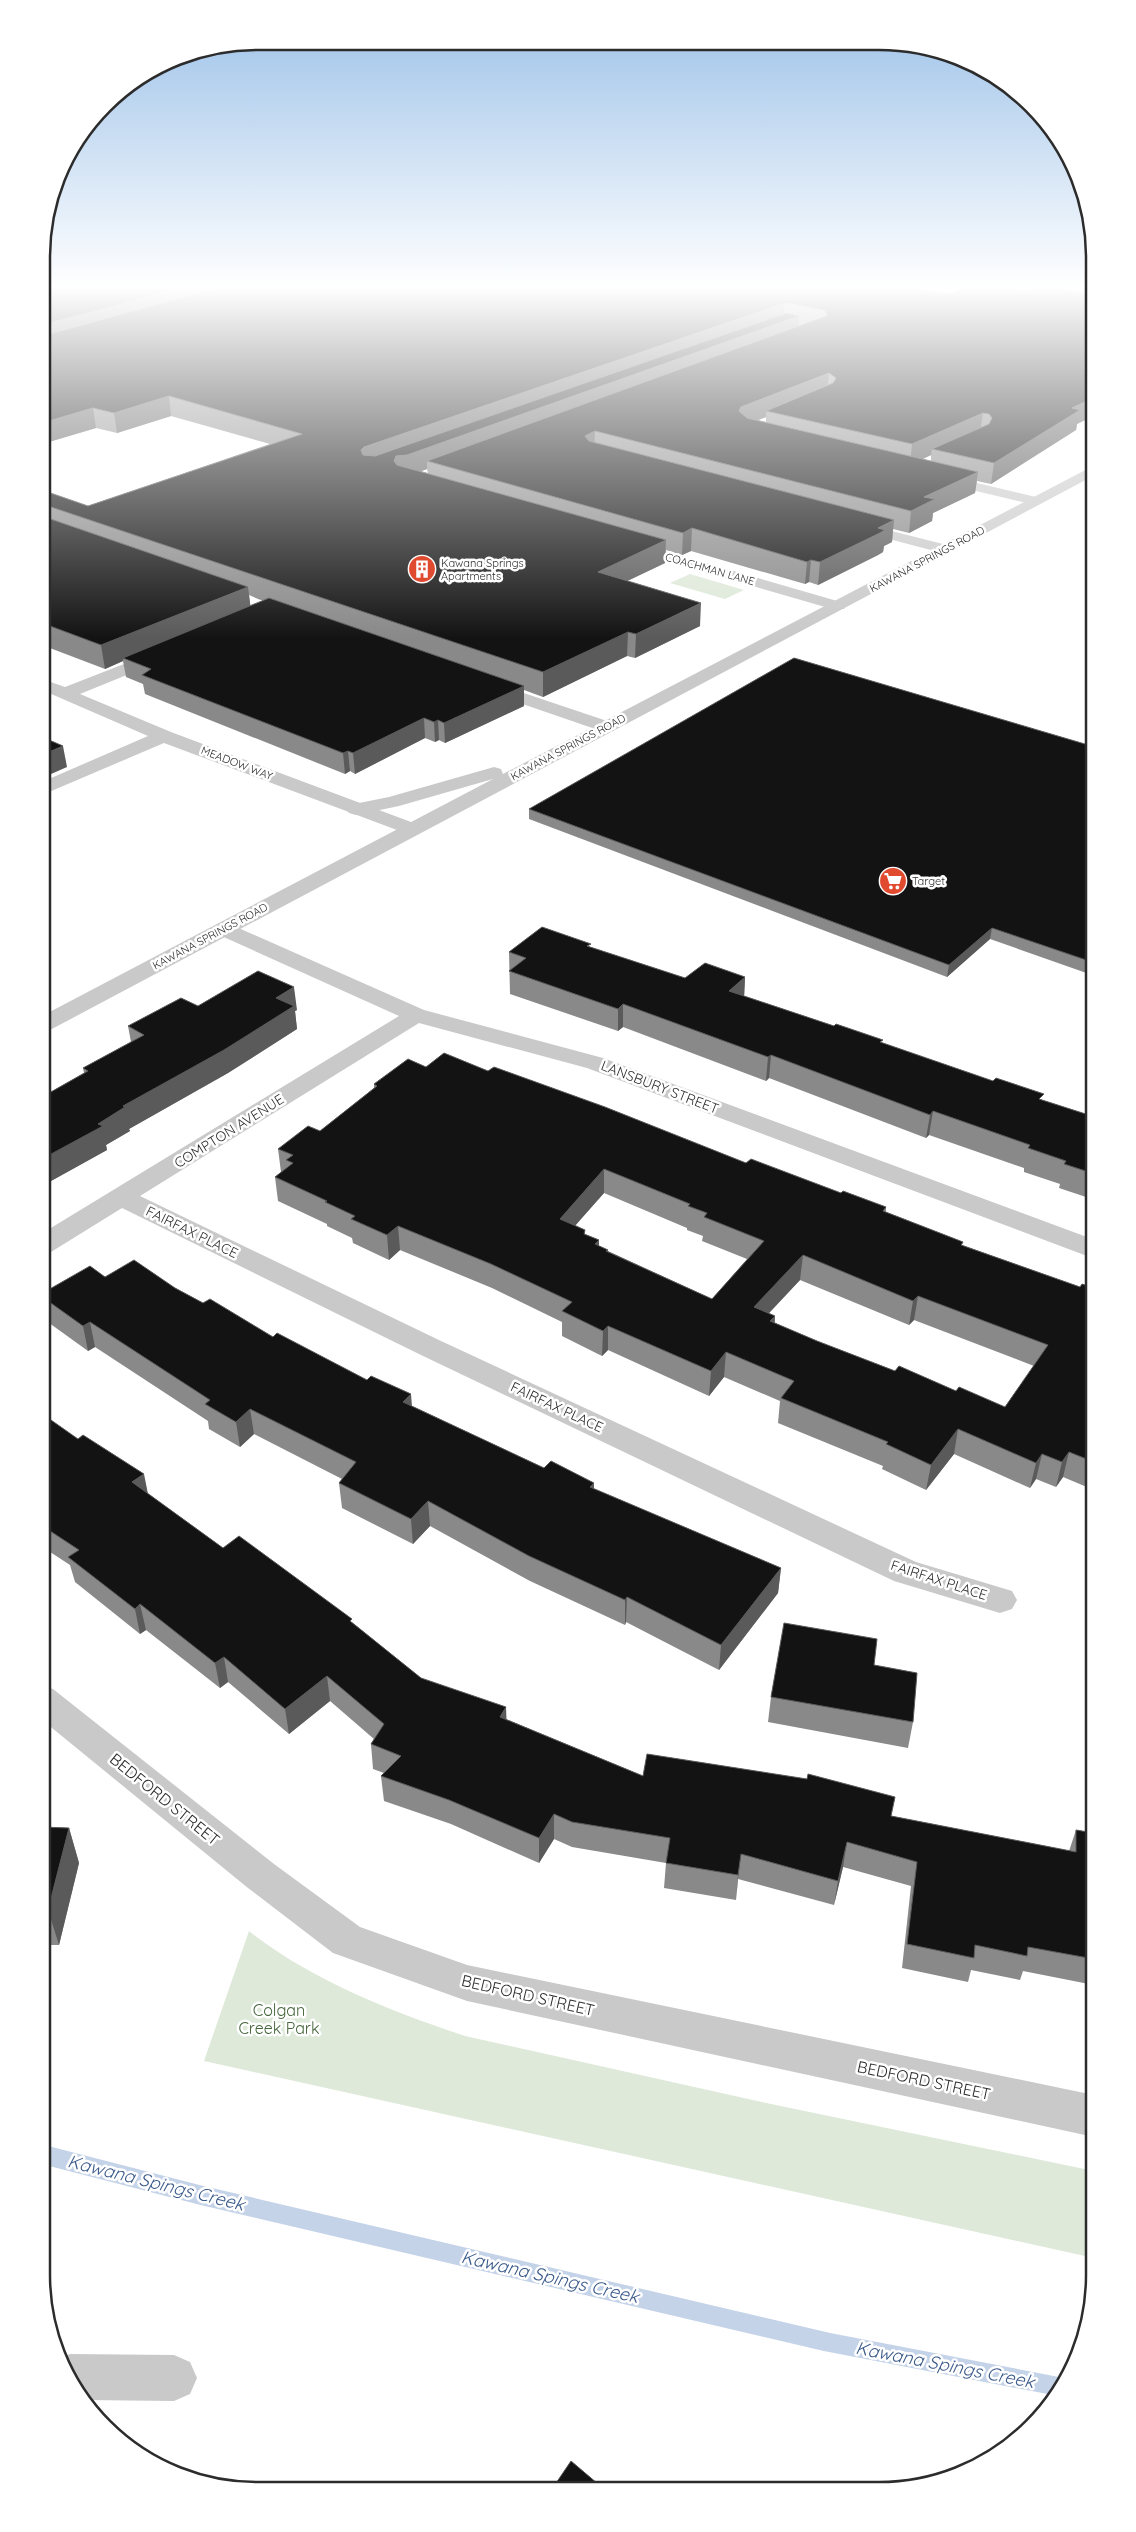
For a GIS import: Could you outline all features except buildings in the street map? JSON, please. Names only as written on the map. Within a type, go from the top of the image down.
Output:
[{"type":"street","points":[[921,474],[1035,501]]},
{"type":"street","name":"KAWANA SPRINGS ROAD","points":[[50,1021],[946,550],[1086,474]]},
{"type":"street","points":[[841,522],[946,550]]},
{"type":"street","name":"COACHMAN LANE","points":[[619,543],[838,606]]},
{"type":"street","points":[[64,694],[179,647]]},
{"type":"street","points":[[474,681],[607,727]]},
{"type":"street","name":"MEADOW WAY","points":[[50,688],[164,736],[412,830]]},
{"type":"street","points":[[50,786],[164,736]]},
{"type":"street","points":[[356,809],[392,802],[548,758]]},
{"type":"street","name":"LANSBURY STREET","points":[[224,928],[416,1015],[595,1062],[1086,1247]]},
{"type":"street","name":"COMPTON AVENUE","points":[[50,1241],[416,1015]]},
{"type":"street","name":"FAIRFAX PLACE","points":[[120,1197],[431,1348],[906,1572],[1000,1600]]},
{"type":"street","name":"BEDFORD STREET","points":[[50,1706],[261,1876],[347,1940],[467,1984],[1086,2114]]},
{"type":"street","points":[[77,2377],[174,2378]]},
{"type":"green space","points":[[690,574],[744,590],[725,599],[670,583]]},
{"type":"green space","name":"Colgan Creek Park","points":[[249,1931],[298,1965],[325,1979],[380,2005],[465,2036],[771,2104],[1086,2169],[1086,2256],[204,2061]]},
{"type":"waterway","name":"Kawana Spings Creek","points":[[50,2156],[200,2195],[827,2342],[1054,2386]]},
{"type":"place","name":"Kawana Springs Apartments","points":[[422,569]]},
{"type":"place","name":"Target","points":[[893,881]]}]
